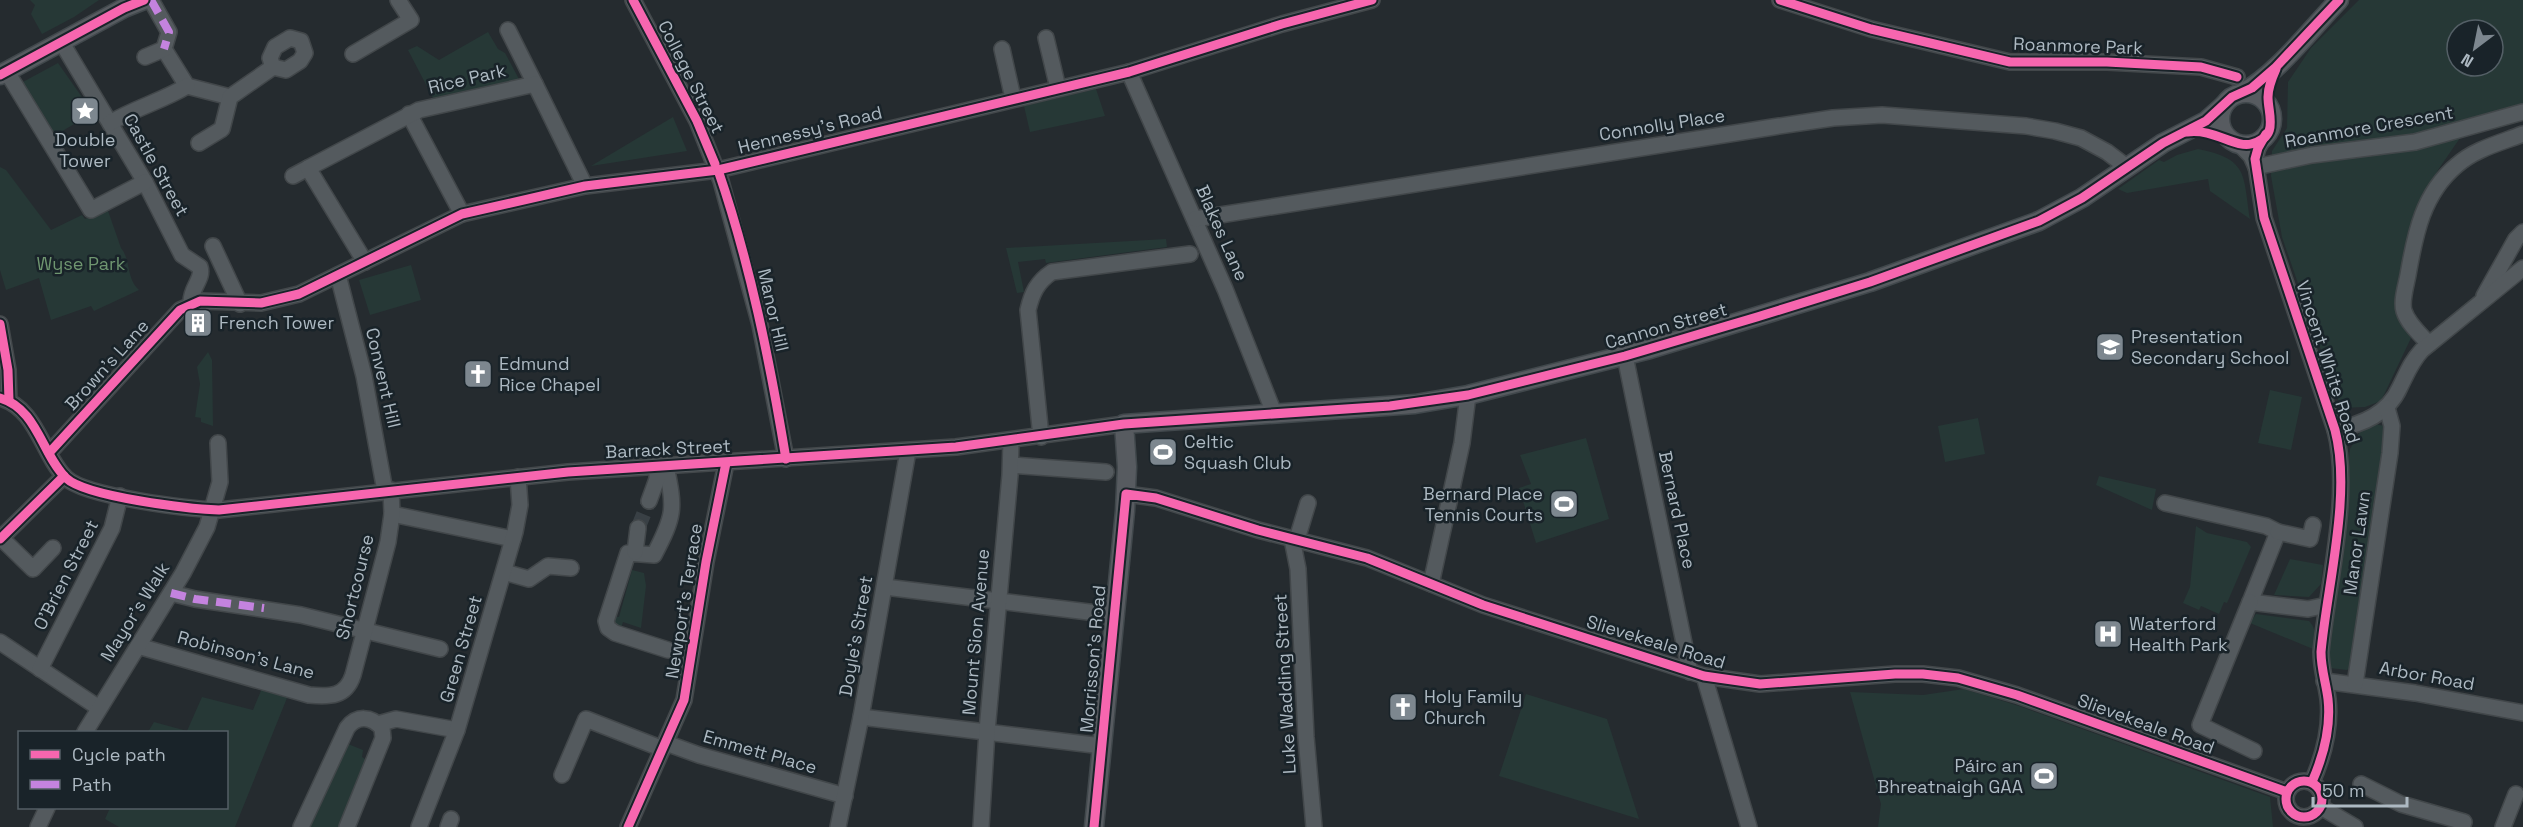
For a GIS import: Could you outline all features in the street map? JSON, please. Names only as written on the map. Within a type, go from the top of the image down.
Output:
[{"type":"main road","points":[[4,74],[127,4],[144,0]]},
{"type":"main road","points":[[2234,141],[2222,130],[2220,120],[2224,105],[2239,85],[2262,80],[2339,0]]},
{"type":"main road","points":[[2181,133],[2206,132],[2234,141],[2254,143],[2266,135],[2271,126],[2268,90],[2281,62]]},
{"type":"main road","points":[[2239,85],[2265,102],[2270,111]]},
{"type":"main road","name":"Cannon Street","points":[[1124,424],[1274,412],[1390,406],[1468,395],[1626,356],[1858,285],[2021,228],[2072,205],[2181,133],[2206,121],[2224,105]]},
{"type":"main road","name":"Morrisson's Road","points":[[1094,827],[1126,494],[1124,424]]},
{"type":"street","points":[[151,0],[169,32],[164,49],[187,86],[230,97]]},
{"type":"street","points":[[353,54],[411,20],[398,0]]},
{"type":"street","name":"College Street","points":[[633,0],[697,121],[718,170]]},
{"type":"street","name":"Hennessy's Road","points":[[191,303],[205,301],[240,304],[278,300],[299,294],[462,214],[585,186],[718,170],[1128,72],[1282,24],[1372,0]]},
{"type":"street","name":"Roanmore Park","points":[[1780,0],[1871,29],[2010,62],[2107,62],[2202,67],[2239,85]]},
{"type":"street","name":"Rice Park","points":[[508,30],[585,186]]},
{"type":"street","points":[[1046,38],[1058,88]]},
{"type":"street","name":"Castle Street","points":[[62,43],[145,182],[182,255],[196,263],[202,271],[190,295],[191,303]]},
{"type":"street","points":[[145,57],[164,49]]},
{"type":"street","points":[[1002,49],[1013,98]]},
{"type":"street","points":[[199,143],[222,129],[230,97],[273,67]]},
{"type":"street","name":"Blakes Lane","points":[[1128,72],[1195,219],[1274,412]]},
{"type":"street","points":[[4,74],[91,210],[145,182]]},
{"type":"street","name":"Rice Park","points":[[293,176],[409,114],[430,107],[535,84]]},
{"type":"street","points":[[110,123],[136,108],[163,100],[187,86]]},
{"type":"street","name":"Roanmore Crescent","points":[[2256,166],[2319,154],[2415,142],[2523,112]]},
{"type":"street","name":"Rice Park","points":[[409,114],[462,214]]},
{"type":"street","name":"Connolly Place","points":[[1195,219],[1783,125],[1865,115],[1943,118],[2055,131],[2089,142],[2128,168]]},
{"type":"street","points":[[2429,344],[2409,320],[2403,308],[2414,239],[2422,214],[2436,187],[2461,162],[2481,150],[2523,134]]},
{"type":"street","name":"Vincent White Road","points":[[2266,135],[2257,150],[2256,166],[2271,242],[2335,430],[2340,456],[2341,482],[2321,657],[2329,701],[2328,721],[2323,749],[2312,782]]},
{"type":"street","points":[[2234,141],[2251,156],[2256,166]]},
{"type":"street","points":[[308,168],[366,262]]},
{"type":"street","name":"Manor Hill","points":[[718,170],[758,316],[786,459]]},
{"type":"street","points":[[2479,304],[2516,240],[2523,232]]},
{"type":"street","points":[[213,246],[240,304]]},
{"type":"street","points":[[1041,437],[1028,309],[1031,294],[1041,279],[1052,272],[1190,254]]},
{"type":"street","points":[[2335,430],[2364,422],[2387,408],[2396,395],[2410,364],[2429,344],[2523,268]]},
{"type":"street","name":"Convent Hill","points":[[338,275],[364,376],[388,490]]},
{"type":"street","name":"Brown's Lane","points":[[50,453],[141,351],[180,310],[191,303]]},
{"type":"street","points":[[0,324],[8,370],[4,400],[29,420],[64,476],[1,539],[33,569],[53,549]]},
{"type":"street","name":"Bernard Place","points":[[1626,356],[1697,674],[1749,827]]},
{"type":"street","points":[[1431,584],[1462,443],[1468,395]]},
{"type":"street","name":"Manor Lawn","points":[[2355,684],[2390,453],[2392,426],[2387,408]]},
{"type":"street","name":"Barrack Street","points":[[64,476],[81,487],[120,496],[213,510],[258,507],[388,490],[518,477],[908,451],[1011,441],[1124,424]]},
{"type":"street","name":"Mount Sion Avenue","points":[[981,827],[987,731],[1011,465],[1011,441]]},
{"type":"street","name":"Mayor's Walk","points":[[86,731],[171,593],[202,537],[213,510],[220,482],[218,443]]},
{"type":"street","name":"Doyle's Street","points":[[838,827],[861,717],[908,451]]},
{"type":"street","name":"Newport's Terrace","points":[[628,827],[665,746],[685,693],[706,562],[726,463]]},
{"type":"street","points":[[1011,465],[1106,472]]},
{"type":"street","points":[[649,501],[661,466]]},
{"type":"street","points":[[661,466],[673,511],[654,555],[628,553],[606,621],[608,628],[615,633],[668,650]]},
{"type":"street","name":"Green Street","points":[[419,827],[457,730],[504,572],[519,512],[518,477]]},
{"type":"street","name":"Shortcourse","points":[[344,691],[351,680],[388,542],[392,514],[388,490]]},
{"type":"street","name":"Slievekeale Road","points":[[1126,494],[1156,498],[1367,558],[1483,605],[1697,674],[1760,684],[1895,674],[1958,678],[2025,698],[2287,792]]},
{"type":"street","name":"O'Brien Street","points":[[40,669],[112,528],[120,496]]},
{"type":"street","points":[[1294,539],[1308,503]]},
{"type":"street","points":[[2164,503],[2266,526],[2278,532],[2310,539]]},
{"type":"street","points":[[392,514],[513,539]]},
{"type":"street","points":[[635,552],[638,528]]},
{"type":"street","points":[[2254,751],[2200,725],[2278,532]]},
{"type":"street","name":"Luke Wadding Street","points":[[1294,539],[1298,569],[1306,737],[1314,827]]},
{"type":"street","points":[[504,572],[529,579],[548,566],[571,568]]},
{"type":"street","points":[[885,587],[1113,615]]},
{"type":"street","points":[[171,593],[195,599],[264,608],[440,649]]},
{"type":"street","points":[[2250,602],[2326,612]]},
{"type":"street","points":[[0,642],[99,708]]},
{"type":"street","name":"Robinson's Lane","points":[[138,645],[309,695],[333,696],[344,691]]},
{"type":"street","name":"Arbor Road","points":[[2324,681],[2355,684],[2523,713]]},
{"type":"street","points":[[861,717],[1102,746]]},
{"type":"street","points":[[301,827],[349,725],[363,718],[378,724],[383,731],[383,738],[347,827]]},
{"type":"street","points":[[378,724],[396,719],[457,730]]},
{"type":"street","name":"Emmett Place","points":[[562,775],[586,719],[665,746],[845,796]]},
{"type":"street","points":[[2312,782],[2320,790],[2322,796],[2320,807],[2312,815],[2293,821],[2286,802],[2287,792],[2295,783],[2312,782]]},
{"type":"street","points":[[2361,784],[2401,804],[2467,825]]},
{"type":"street","points":[[2503,827],[2516,794]]},
{"type":"street","points":[[2320,807],[2355,827]]},
{"type":"street","points":[[38,827],[46,809]]},
{"type":"green space","points":[[30,0],[99,0],[42,34],[31,14],[35,5]]},
{"type":"green space","points":[[2359,0],[2523,0],[2523,106],[2471,122],[2438,170],[2409,234],[2397,309],[2411,338],[2381,401],[2365,407],[2341,408],[2282,237],[2271,176],[2272,151],[2287,128],[2288,82],[2311,48]]},
{"type":"green space","points":[[488,32],[498,49],[505,53],[520,81],[434,100],[408,50],[417,46],[439,60]]},
{"type":"green space","points":[[58,63],[84,100],[73,106],[81,120],[59,133],[51,132],[21,83]]},
{"type":"green space","points":[[1096,89],[1105,116],[1030,132],[1024,106]]},
{"type":"green space","points":[[673,117],[687,151],[591,166]]},
{"type":"green space","points":[[2198,149],[2215,153],[2235,164],[2244,180],[2250,219],[2210,191],[2208,179],[2127,193],[2118,189],[2159,160],[2164,162],[2177,155]]},
{"type":"green space","name":"Wyse Park","points":[[0,167],[6,170],[51,230],[82,215],[85,219],[107,208],[132,280],[139,290],[94,311],[91,306],[51,320],[39,278],[6,290],[0,270]]},
{"type":"green space","points":[[1166,239],[1167,247],[1046,263],[1045,259],[1018,262],[1024,292],[1017,293],[1006,248]]},
{"type":"green space","points":[[411,265],[421,300],[370,315],[359,280]]},
{"type":"green space","points":[[208,352],[212,360],[213,426],[195,417],[200,384],[197,367]]},
{"type":"green space","points":[[2270,390],[2302,397],[2291,450],[2258,443]]},
{"type":"green space","points":[[1978,418],[1985,454],[1945,462],[1938,426]]},
{"type":"green space","points":[[2374,424],[2385,426],[2388,434],[2352,666],[2347,670],[2330,668],[2328,658],[2331,616],[2350,449],[2360,432]]},
{"type":"green space","name":"Bernard Place Tennis Courts","points":[[1586,438],[1609,519],[1536,543],[1519,488],[1531,484],[1520,455]]},
{"type":"green space","points":[[2099,476],[2156,489],[2152,510],[2096,485]]},
{"type":"green space","points":[[2196,526],[2207,533],[2247,542],[2251,547],[2227,603],[2224,602],[2219,614],[2201,606],[2199,610],[2183,603],[2190,587]]},
{"type":"green space","points":[[2290,559],[2323,565],[2321,584],[2309,597],[2274,595]]},
{"type":"green space","points":[[632,570],[644,573],[646,586],[641,628],[623,622],[620,631],[613,622],[614,616],[619,617]]},
{"type":"green space","points":[[2256,614],[2309,621],[2315,637],[2313,649],[2250,623]]},
{"type":"green space","points":[[263,686],[289,693],[235,827],[119,827],[105,819],[110,809],[228,809],[228,731],[187,731],[202,697],[253,710]]},
{"type":"green space","name":"Páirc an Bhreatnaigh GAA","points":[[1964,689],[2019,706],[2270,797],[2273,827],[1878,827],[1881,804],[1850,692],[1923,695]]},
{"type":"green space","points":[[1526,694],[1607,719],[1639,819],[1499,776]]},
{"type":"green space","points":[[154,722],[187,731],[149,731]]},
{"type":"green space","points":[[348,744],[363,750],[362,757],[368,761],[340,827],[308,827]]},
{"type":"tunnel","points":[[638,528],[649,501]]},
{"type":"marked path","points":[[151,0],[169,32],[164,49]]},
{"type":"marked path","points":[[171,593],[195,599],[264,608]]},
{"type":"cycle path","points":[[0,75],[124,8],[144,0]]},
{"type":"cycle path","points":[[633,0],[697,121],[715,164]]},
{"type":"cycle path","points":[[49,453],[180,310],[200,301],[261,303],[299,294],[462,214],[585,186],[718,170],[1129,72],[1282,24],[1372,0]]},
{"type":"cycle path","points":[[1780,0],[1871,29],[2010,62],[2107,62],[2201,67],[2237,77]]},
{"type":"cycle path","points":[[0,398],[23,411],[58,468],[66,478],[77,485],[139,501],[219,510],[568,472],[956,447],[1124,424],[1390,406],[1468,395],[1625,356],[1757,317],[1870,282],[2039,221],[2082,198],[2163,143],[2206,121],[2232,97],[2252,88],[2275,68],[2339,0]]},
{"type":"cycle path","points":[[2187,132],[2206,133],[2245,144],[2260,141],[2269,131],[2268,93],[2276,69]]},
{"type":"cycle path","points":[[2266,134],[2255,159],[2264,218],[2335,430],[2340,455],[2340,511],[2321,652],[2329,709],[2323,752],[2312,782]]},
{"type":"cycle path","points":[[718,170],[740,241],[758,313],[786,459]]},
{"type":"cycle path","points":[[0,324],[8,370],[9,401]]},
{"type":"cycle path","points":[[628,827],[684,700],[706,562],[726,463]]},
{"type":"cycle path","points":[[0,539],[64,476]]},
{"type":"cycle path","points":[[1094,827],[1126,494],[1156,498],[1258,530],[1367,558],[1483,605],[1704,676],[1760,684],[1895,674],[1958,678],[2017,695],[2287,792]]},
{"type":"cycle path","points":[[2304,781],[2317,786],[2322,799],[2317,812],[2304,817],[2291,812],[2286,799],[2291,786],[2304,781]]},
{"type":"place","name":"Double Tower","points":[[85,111]]},
{"type":"place","name":"French Tower","points":[[198,323]]},
{"type":"place","name":"Presentation Secondary School","points":[[2110,347]]},
{"type":"place","name":"Edmund Rice Chapel","points":[[478,374]]},
{"type":"place","name":"Celtic Squash Club","points":[[1163,452]]},
{"type":"place","name":"Bernard Place Tennis Courts","points":[[1564,504]]},
{"type":"place","name":"Waterford Health Park","points":[[2108,634]]},
{"type":"place","name":"Holy Family Church","points":[[1403,707]]},
{"type":"place","name":"Páirc an Bhreatnaigh GAA","points":[[2044,776]]}]
